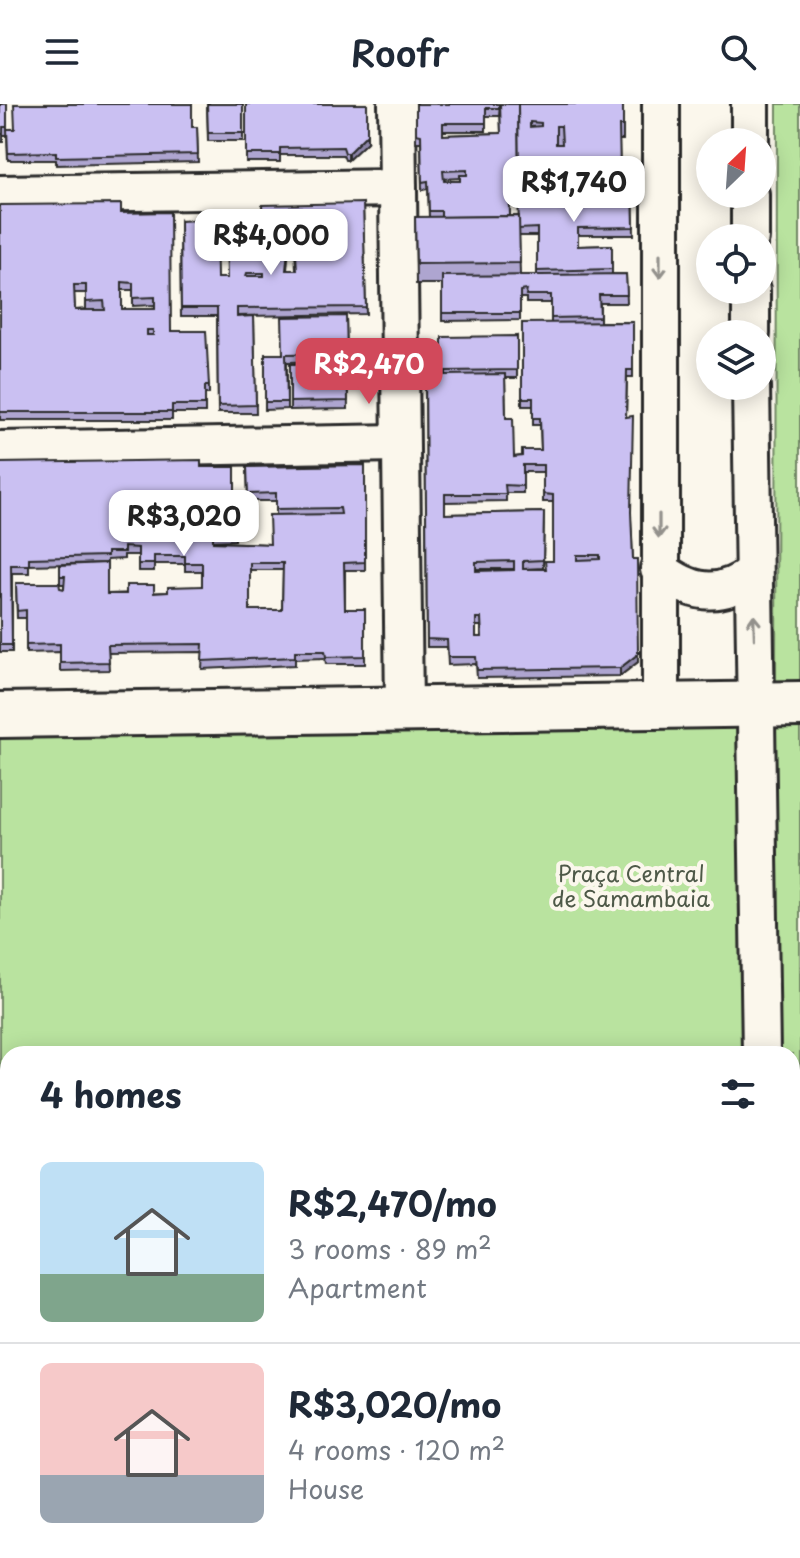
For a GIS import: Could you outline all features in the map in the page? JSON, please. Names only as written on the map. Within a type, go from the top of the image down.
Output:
[{"type":"street","points":[[397,104],[404,708]]},
{"type":"street","points":[[661,104],[661,707]]},
{"type":"street","points":[[750,104],[750,128]]},
{"type":"street","points":[[0,194],[398,188]]},
{"type":"street","points":[[751,400],[761,1046]]},
{"type":"street","points":[[0,450],[399,443]]},
{"type":"street","points":[[659,569],[679,584],[707,591],[741,583],[752,574]]},
{"type":"street","points":[[0,715],[800,704]]},
{"type":"green space","name":"Praça Central de Samambaia","points":[[777,104],[800,104],[800,1046],[0,1046],[0,727],[776,717]]},
{"type":"building","points":[[0,104],[7,104],[7,127],[3,127],[3,134],[0,134]]},
{"type":"building","points":[[14,104],[192,104],[192,127],[197,127],[198,154],[56,157],[56,152],[8,153],[7,129],[15,129]]},
{"type":"building","points":[[207,104],[243,104],[243,133],[208,133]]},
{"type":"building","points":[[246,104],[367,104],[367,134],[348,153],[343,147],[280,148],[280,154],[246,154]]},
{"type":"building","points":[[416,104],[499,104],[499,108],[486,108],[486,123],[443,123],[443,135],[501,133],[500,104],[518,104],[519,180],[509,180],[510,216],[441,217],[441,211],[429,211],[428,181],[422,182],[421,135],[416,134]],"holes":[[[467,170],[467,175],[460,175],[460,181],[444,181],[443,171]]]},
{"type":"building","points":[[518,104],[623,104],[623,126],[619,126],[620,171],[519,173]],"holes":[[[530,122],[541,123],[541,126],[530,127]],[[556,126],[561,126],[562,144],[556,144]]]},
{"type":"building","points":[[633,188],[634,227],[578,228],[578,246],[612,245],[612,269],[537,271],[537,228],[519,229],[518,189]]},
{"type":"building","points":[[363,203],[366,307],[237,308],[237,317],[254,316],[256,405],[218,406],[217,308],[181,308],[180,221],[216,219],[217,278],[227,278],[226,228],[263,228],[262,205]],"holes":[[[295,239],[297,270],[286,270],[289,240]],[[247,273],[264,273],[264,276],[246,276]]]},
{"type":"building","points":[[121,204],[121,213],[170,212],[171,331],[206,331],[209,386],[205,386],[205,405],[172,405],[172,412],[0,412],[0,205]],"holes":[[[122,282],[133,283],[133,298],[155,297],[155,309],[122,309]],[[74,285],[86,285],[86,302],[104,301],[105,310],[75,310]]]},
{"type":"building","points":[[519,216],[520,263],[416,264],[415,217]]},
{"type":"building","points":[[626,274],[627,295],[599,295],[600,317],[551,318],[551,295],[526,295],[527,290],[520,291],[520,313],[442,313],[442,276]]},
{"type":"building","points":[[346,316],[347,353],[286,354],[287,402],[265,402],[265,354],[283,354],[282,317]]},
{"type":"building","points":[[633,322],[633,370],[627,370],[626,417],[633,416],[631,512],[633,559],[637,559],[638,654],[620,668],[477,670],[476,657],[448,657],[447,640],[427,639],[425,371],[442,371],[442,337],[517,336],[517,370],[446,371],[446,375],[505,374],[506,418],[513,418],[514,457],[522,456],[522,450],[541,450],[540,418],[533,418],[533,398],[522,398],[522,323]],"holes":[[[523,465],[543,465],[543,494],[553,495],[553,561],[545,561],[546,569],[523,569],[523,561],[543,560],[544,512],[445,514],[445,494],[506,494],[505,485],[523,486]],[[577,555],[600,555],[600,559],[577,560]],[[514,561],[514,570],[476,571],[476,562]],[[476,618],[481,618],[482,637],[476,637]]]},
{"type":"building","points":[[347,363],[348,401],[290,402],[290,364]]},
{"type":"building","points":[[201,460],[201,467],[235,467],[235,533],[202,534],[202,536],[213,535],[213,542],[270,544],[269,515],[341,514],[340,508],[276,509],[276,493],[248,494],[247,467],[365,465],[365,562],[344,563],[345,609],[365,609],[365,656],[326,657],[325,651],[295,651],[295,657],[202,661],[203,644],[108,645],[109,662],[60,663],[60,644],[26,645],[26,610],[17,611],[16,583],[59,583],[60,588],[64,589],[65,576],[60,576],[60,565],[107,563],[107,594],[126,594],[126,585],[154,585],[154,593],[168,592],[168,587],[202,586],[202,563],[185,563],[185,556],[154,556],[154,564],[138,564],[138,548],[124,547],[124,552],[107,552],[107,556],[29,558],[29,565],[11,565],[12,645],[0,645],[0,463]],"holes":[[[250,563],[283,563],[282,610],[250,610]]]}]
